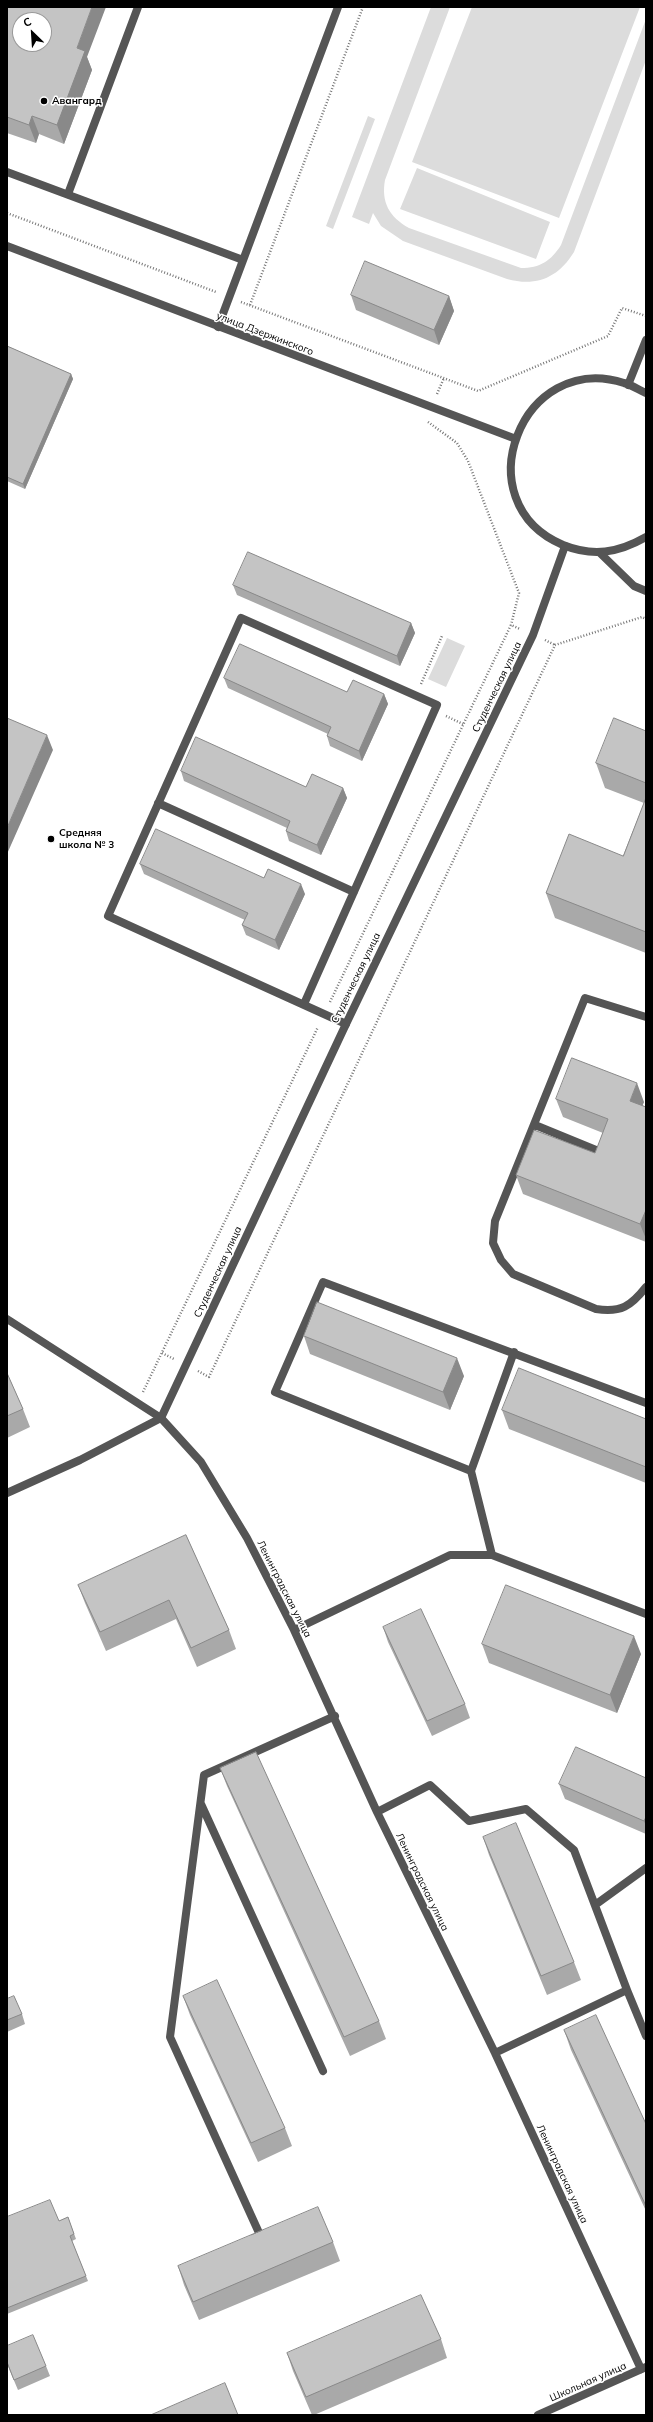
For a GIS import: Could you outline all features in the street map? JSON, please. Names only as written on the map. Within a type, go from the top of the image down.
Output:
[{"type":"street","points":[[68,194],[138,7]]},
{"type":"street","points":[[218,327],[338,7]]},
{"type":"street","points":[[7,172],[243,260]]},
{"type":"street","name":"улица Дзержинского","points":[[7,246],[516,439]]},
{"type":"street","points":[[628,385],[646,340]]},
{"type":"street","points":[[646,394],[628,385],[601,379],[575,382],[551,392],[532,409],[518,431],[511,456],[511,476],[516,495],[524,513],[537,528],[552,540],[575,550],[600,553],[628,548],[646,537]]},
{"type":"street","name":"Студенческая улица","points":[[161,1418],[346,1024],[533,635],[565,546]]},
{"type":"street","points":[[600,553],[634,586],[646,591]]},
{"type":"street","points":[[304,1004],[437,705],[242,618],[108,916],[304,1004],[325,1013],[346,1024]]},
{"type":"street","points":[[158,803],[354,892]]},
{"type":"street","points":[[646,1017],[584,998],[535,1125],[495,1221],[493,1243],[501,1260],[513,1274],[596,1309],[611,1311],[626,1306],[646,1287]]},
{"type":"street","points":[[535,1125],[596,1150]]},
{"type":"street","points":[[471,1471],[275,1392],[323,1282],[514,1352],[646,1403]]},
{"type":"street","name":"Ленинградская улица","points":[[7,1319],[161,1418],[201,1462],[247,1538],[294,1630],[335,1716],[377,1812],[495,2053],[643,2368]]},
{"type":"street","points":[[492,1555],[471,1471],[514,1352]]},
{"type":"street","points":[[7,1493],[80,1460],[161,1418]]},
{"type":"street","points":[[294,1630],[450,1555],[492,1555],[646,1614]]},
{"type":"street","points":[[247,2241],[260,2235],[170,2037],[204,1775],[335,1716]]},
{"type":"street","points":[[377,1812],[430,1785],[469,1821],[526,1809],[574,1850],[646,2036]]},
{"type":"street","points":[[200,1804],[323,2071]]},
{"type":"street","points":[[595,1906],[646,1868]]},
{"type":"street","points":[[495,2053],[627,1990]]},
{"type":"street","name":"Школьная улица","points":[[538,2415],[643,2368]]},
{"type":"path","points":[[250,305],[363,7]]},
{"type":"path","points":[[7,213],[478,391],[608,336],[622,308],[646,316]]},
{"type":"path","points":[[138,1403],[511,624],[519,593],[468,461],[457,443],[427,421]]},
{"type":"path","points":[[511,624],[555,645],[642,617],[646,619]]},
{"type":"path","points":[[416,696],[442,636]]},
{"type":"path","points":[[162,1353],[209,1377],[555,645]]},
{"type":"path","points":[[435,711],[463,724]]},
{"type":"shaded area","points":[[431,7],[450,7],[385,180],[384,195],[388,208],[396,219],[409,228],[521,268],[539,265],[549,259],[561,245],[646,19],[646,60],[574,252],[561,268],[545,278],[527,282],[507,279],[403,241],[381,226],[373,213],[369,224],[352,217]]},
{"type":"shaded area","points":[[472,7],[640,7],[559,218],[412,162]]},
{"type":"shaded area","points":[[368,116],[375,119],[333,229],[326,226]]},
{"type":"shaded area","points":[[417,168],[550,222],[536,259],[400,209]]},
{"type":"shaded area","points":[[447,638],[465,646],[446,687],[428,679]]},
{"type":"building","name":"Авангард","points":[[7,7],[92,7],[77,48],[85,51],[57,125],[32,116],[29,125],[7,117]]},
{"type":"building","points":[[365,261],[449,296],[434,330],[351,295]]},
{"type":"building","points":[[7,346],[71,374],[23,484],[7,477]]},
{"type":"building","points":[[248,552],[411,623],[397,656],[233,585]]},
{"type":"building","points":[[240,644],[347,692],[353,680],[384,694],[359,751],[327,736],[331,727],[224,678]]},
{"type":"building","points":[[7,718],[47,735],[7,828]]},
{"type":"building","points":[[614,718],[646,731],[646,783],[596,763]]},
{"type":"building","points":[[196,737],[306,787],[312,774],[343,788],[317,845],[286,831],[290,821],[181,771]]},
{"type":"building","points":[[646,798],[646,932],[546,893],[569,834],[623,856]]},
{"type":"building","points":[[156,829],[264,878],[268,869],[301,884],[275,940],[242,925],[248,913],[140,864]]},
{"type":"building","points":[[572,1058],[637,1083],[630,1101],[646,1107],[646,1210],[640,1224],[516,1175],[534,1130],[595,1153],[608,1119],[556,1099]]},
{"type":"building","points":[[317,1302],[457,1358],[443,1392],[304,1336]]},
{"type":"building","points":[[519,1368],[646,1419],[646,1467],[502,1410]]},
{"type":"building","points":[[7,1373],[23,1409],[7,1416]]},
{"type":"building","points":[[186,1535],[229,1630],[191,1648],[169,1600],[100,1632],[78,1585]]},
{"type":"building","points":[[506,1585],[634,1636],[610,1695],[482,1644]]},
{"type":"building","points":[[421,1609],[465,1704],[427,1721],[383,1627]]},
{"type":"building","points":[[576,1747],[646,1778],[646,1817],[644,1821],[559,1784]]},
{"type":"building","points":[[256,1752],[379,2021],[344,2037],[220,1768]]},
{"type":"building","points":[[516,1823],[574,1962],[541,1976],[483,1837]]},
{"type":"building","points":[[217,1980],[285,2128],[251,2143],[183,1996]]},
{"type":"building","points":[[14,1996],[22,2014],[7,2020],[7,1999]]},
{"type":"building","points":[[596,2015],[646,2124],[646,2206],[564,2030]]},
{"type":"building","points":[[50,2200],[59,2221],[68,2217],[74,2234],[70,2236],[86,2276],[7,2308],[7,2217]]},
{"type":"building","points":[[318,2207],[333,2242],[193,2302],[178,2266]]},
{"type":"building","points":[[421,2295],[441,2339],[306,2397],[287,2353]]},
{"type":"building","points":[[33,2335],[46,2366],[14,2380],[7,2362],[7,2346]]},
{"type":"building","points":[[225,2383],[238,2415],[151,2415]]},
{"type":"place","name":"Авангард","points":[[44,101]]},
{"type":"place","name":"Средняя школа № 3","points":[[51,839]]}]
